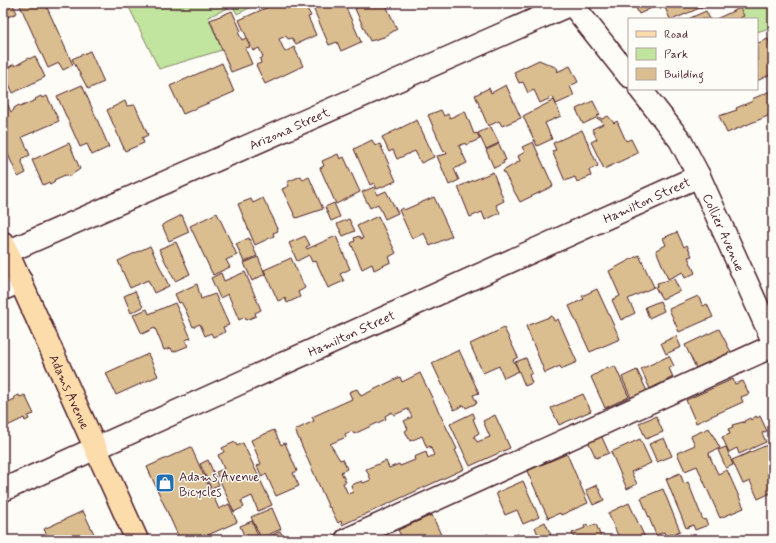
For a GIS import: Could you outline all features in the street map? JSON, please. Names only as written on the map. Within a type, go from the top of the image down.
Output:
[{"type":"main road","name":"Adams Avenue","points":[[5,248],[12,285],[96,448],[137,540]]},
{"type":"street","name":"Arizona Street","points":[[5,248],[546,9],[571,4]]},
{"type":"street","points":[[571,4],[628,75]]},
{"type":"street","name":"Collier Avenue","points":[[641,90],[680,140],[699,176],[773,342]]},
{"type":"street","name":"Hamilton Street","points":[[3,490],[699,176]]},
{"type":"street","points":[[346,540],[773,346]]},
{"type":"green space","points":[[127,3],[260,3],[237,14],[233,6],[208,17],[222,50],[159,69]]},
{"type":"green space","points":[[708,3],[773,3],[773,27],[758,32],[758,18],[741,18],[740,8]]},
{"type":"building","points":[[3,3],[12,3],[17,13],[3,19]]},
{"type":"building","points":[[19,3],[45,3],[73,65],[63,70],[59,63],[48,68]]},
{"type":"building","points":[[277,3],[279,5],[283,3],[304,3],[311,16],[308,17],[316,35],[296,44],[292,38],[288,39],[286,36],[279,39],[285,52],[294,47],[303,66],[265,84],[256,65],[261,63],[260,59],[263,57],[259,48],[253,51],[239,20]]},
{"type":"building","points":[[311,3],[344,3],[361,42],[341,51],[337,42],[329,45]]},
{"type":"building","points":[[365,3],[385,3],[397,29],[384,37],[370,41],[355,9]]},
{"type":"building","points":[[628,3],[658,3],[658,5],[639,14],[634,4],[630,6]]},
{"type":"building","points":[[663,3],[709,4],[676,18],[670,18]]},
{"type":"building","points":[[740,8],[744,16],[740,18],[718,18]]},
{"type":"building","points":[[232,11],[241,31],[238,32],[242,40],[246,38],[250,47],[245,48],[252,64],[231,72],[210,20]]},
{"type":"building","points":[[706,11],[710,18],[690,18]]},
{"type":"building","points":[[768,39],[771,46],[773,46],[773,73],[758,80],[758,43]]},
{"type":"building","points":[[90,51],[104,82],[88,89],[72,59]]},
{"type":"building","points":[[35,56],[45,77],[13,93],[3,71],[10,68],[9,67],[14,64],[15,66]]},
{"type":"building","points":[[539,60],[558,69],[557,72],[570,66],[578,82],[570,86],[574,96],[556,104],[553,97],[540,103],[534,90],[528,93],[523,82],[519,83],[514,72]]},
{"type":"building","points":[[222,63],[234,92],[183,114],[170,86]]},
{"type":"building","points":[[3,83],[8,94],[3,96]]},
{"type":"building","points":[[82,85],[109,147],[92,155],[87,144],[80,147],[57,96]]},
{"type":"building","points":[[506,85],[521,118],[502,126],[499,121],[488,126],[475,95],[489,88],[491,93]]},
{"type":"building","points":[[773,90],[773,113],[727,133],[719,116],[737,110],[736,108],[753,101],[752,99]]},
{"type":"building","points":[[41,96],[42,98],[47,96],[59,121],[22,137],[30,155],[23,158],[22,163],[26,173],[18,177],[3,143],[3,105],[7,103],[11,112],[19,105],[20,107],[36,100],[35,99]]},
{"type":"building","points":[[554,100],[561,116],[545,123],[552,139],[537,146],[523,116]]},
{"type":"building","points":[[125,101],[127,106],[135,105],[148,135],[142,138],[144,143],[125,151],[107,110]]},
{"type":"building","points":[[593,101],[600,115],[597,116],[602,119],[608,116],[614,123],[617,121],[626,141],[631,139],[638,153],[604,169],[591,142],[597,139],[592,129],[603,124],[602,121],[596,118],[583,124],[576,109]]},
{"type":"building","points":[[441,110],[444,116],[448,114],[450,118],[465,111],[474,134],[477,133],[480,139],[466,145],[465,143],[459,146],[467,163],[454,169],[459,180],[449,185],[437,156],[447,154],[446,151],[444,152],[428,115]]},
{"type":"building","points":[[417,120],[434,157],[421,163],[415,151],[397,159],[393,150],[389,152],[382,137]]},
{"type":"building","points":[[491,127],[499,143],[486,149],[478,133]]},
{"type":"building","points":[[582,130],[598,166],[589,170],[591,176],[577,182],[575,177],[565,181],[552,151],[556,150],[553,143]]},
{"type":"building","points":[[372,140],[375,146],[380,144],[396,181],[377,189],[374,183],[370,185],[354,149]]},
{"type":"building","points":[[533,142],[553,186],[520,202],[503,171],[520,161],[518,156],[525,152],[522,147]]},
{"type":"building","points":[[69,143],[80,169],[70,176],[65,175],[54,180],[55,182],[50,185],[49,182],[43,185],[32,160]]},
{"type":"building","points":[[499,144],[506,160],[503,161],[504,163],[494,168],[486,150]]},
{"type":"building","points":[[338,154],[340,159],[344,157],[360,192],[336,204],[320,168],[324,166],[322,161]]},
{"type":"building","points":[[493,172],[504,201],[496,205],[500,213],[485,220],[482,212],[470,217],[458,187]]},
{"type":"building","points":[[301,176],[303,180],[309,177],[323,209],[296,218],[282,189],[289,186],[287,182]]},
{"type":"building","points":[[374,187],[377,195],[386,191],[398,213],[385,219],[378,204],[370,208],[362,192]]},
{"type":"building","points":[[434,197],[452,236],[430,246],[424,233],[412,239],[399,210],[403,208],[404,210]]},
{"type":"building","points":[[263,198],[278,231],[273,233],[274,236],[255,245],[238,204],[251,199],[253,203]]},
{"type":"building","points":[[334,203],[340,217],[331,221],[325,207]]},
{"type":"building","points":[[217,213],[237,255],[226,260],[230,267],[213,275],[190,226]]},
{"type":"building","points":[[182,215],[189,232],[169,241],[162,225]]},
{"type":"building","points":[[378,216],[396,253],[389,257],[391,262],[374,270],[372,264],[362,269],[351,243],[355,241],[354,238],[359,236],[361,239],[363,238],[357,226]]},
{"type":"building","points":[[349,219],[355,231],[343,236],[337,224]]},
{"type":"building","points":[[677,232],[684,247],[687,245],[692,256],[688,257],[695,273],[685,278],[683,272],[668,279],[656,250],[666,245],[663,238]]},
{"type":"building","points":[[305,236],[310,245],[306,247],[307,249],[336,236],[350,269],[340,274],[344,281],[328,288],[316,261],[312,262],[309,255],[297,261],[289,243]]},
{"type":"building","points":[[249,238],[257,256],[244,262],[236,244]]},
{"type":"building","points":[[176,242],[190,274],[175,281],[159,249]]},
{"type":"building","points":[[150,246],[169,286],[154,293],[148,280],[130,288],[118,261]]},
{"type":"building","points":[[639,255],[654,287],[628,299],[635,313],[621,320],[612,300],[620,296],[609,271]]},
{"type":"building","points":[[258,257],[265,274],[252,281],[244,263]]},
{"type":"building","points":[[291,258],[305,288],[298,292],[300,297],[287,303],[285,298],[278,301],[264,270]]},
{"type":"building","points":[[245,272],[261,310],[255,313],[256,316],[246,320],[245,317],[239,320],[228,294],[220,298],[211,278],[221,273],[224,281]]},
{"type":"building","points":[[674,279],[680,291],[662,299],[655,287],[658,286],[657,283]]},
{"type":"building","points":[[197,284],[201,299],[215,294],[229,325],[223,327],[225,332],[213,337],[211,333],[205,336],[200,324],[193,327],[181,302],[179,303],[175,294]]},
{"type":"building","points":[[597,289],[620,339],[590,352],[569,306],[584,299],[582,296]]},
{"type":"building","points":[[135,291],[143,307],[131,313],[124,296]]},
{"type":"building","points":[[698,296],[703,306],[707,304],[713,317],[679,332],[669,309]]},
{"type":"building","points":[[660,301],[664,311],[649,318],[645,307]]},
{"type":"building","points":[[175,303],[191,338],[185,340],[188,346],[173,352],[171,348],[164,350],[155,328],[142,334],[133,315],[147,309],[149,314]]},
{"type":"building","points":[[552,316],[554,321],[558,319],[577,362],[561,369],[560,366],[545,373],[526,326]]},
{"type":"building","points":[[504,328],[518,357],[513,360],[519,371],[504,378],[499,366],[483,373],[470,344]]},
{"type":"building","points":[[719,329],[731,352],[696,368],[685,345]]},
{"type":"building","points":[[676,336],[681,347],[666,354],[661,343]]},
{"type":"building","points":[[459,350],[479,393],[473,395],[477,403],[466,408],[464,405],[454,410],[432,363]]},
{"type":"building","points":[[148,354],[158,376],[116,395],[106,373]]},
{"type":"building","points":[[669,356],[674,366],[669,368],[673,377],[650,389],[641,369]]},
{"type":"building","points":[[526,358],[532,373],[529,375],[532,383],[525,386],[515,362]]},
{"type":"building","points":[[615,366],[629,397],[605,408],[591,377],[608,367],[608,369]]},
{"type":"building","points":[[637,370],[647,391],[631,398],[622,377]]},
{"type":"building","points":[[420,373],[457,449],[455,450],[464,469],[342,525],[341,521],[338,523],[330,507],[329,508],[295,430],[314,421],[312,417],[352,399],[349,392],[357,389],[361,396],[400,377],[402,382]],"holes":[[[408,409],[412,417],[404,421],[408,429],[405,431],[410,441],[422,436],[427,448],[430,446],[434,455],[428,458],[426,452],[414,457],[415,460],[400,466],[399,464],[389,468],[386,461],[366,469],[371,480],[363,483],[362,481],[351,485],[353,492],[348,494],[343,483],[346,482],[341,472],[347,469],[343,459],[340,460],[330,444],[346,437],[345,434],[352,431],[354,434],[386,419],[385,416],[392,412],[394,415]]]},
{"type":"building","points":[[733,379],[735,384],[743,381],[749,394],[741,397],[743,402],[696,423],[686,400]]},
{"type":"building","points":[[583,394],[591,411],[559,425],[551,408]]},
{"type":"building","points":[[19,395],[20,397],[25,395],[34,414],[28,416],[29,419],[25,421],[24,418],[3,428],[3,396],[6,397],[8,402],[15,399],[14,397]]},
{"type":"building","points":[[473,413],[475,418],[473,419],[479,433],[474,436],[477,442],[490,437],[483,421],[495,415],[510,448],[470,466],[450,424]]},
{"type":"building","points":[[656,416],[663,432],[646,439],[639,423]]},
{"type":"building","points":[[756,416],[757,418],[760,416],[767,431],[762,433],[766,442],[739,454],[737,448],[729,452],[722,437],[730,434],[728,429],[733,427],[732,425],[744,423],[744,421],[750,418],[751,420]]},
{"type":"building","points":[[709,428],[720,448],[709,453],[710,457],[718,474],[727,470],[744,508],[720,518],[697,466],[685,471],[677,453],[695,445],[691,436]]},
{"type":"building","points":[[274,430],[281,445],[285,443],[297,471],[293,473],[299,486],[276,496],[266,474],[262,477],[257,466],[261,464],[251,440]]},
{"type":"building","points":[[601,435],[609,453],[596,458],[588,441]]},
{"type":"building","points":[[664,438],[672,456],[657,462],[649,444]]},
{"type":"building","points":[[640,439],[651,463],[631,472],[637,484],[627,489],[611,452]]},
{"type":"building","points":[[235,442],[237,446],[243,443],[272,505],[258,511],[252,496],[241,501],[244,507],[234,512],[216,472],[224,469],[218,455],[224,452],[222,448]]},
{"type":"building","points":[[772,443],[773,492],[758,499],[750,481],[743,484],[732,460]]},
{"type":"building","points":[[191,447],[219,509],[229,504],[237,522],[197,540],[180,540],[147,467]]},
{"type":"building","points":[[726,447],[733,465],[726,468],[718,450]]},
{"type":"building","points":[[567,454],[588,503],[561,515],[560,513],[548,518],[527,471]]},
{"type":"building","points":[[208,460],[219,485],[211,488],[200,464]]},
{"type":"building","points":[[680,473],[684,484],[688,482],[703,520],[705,519],[708,525],[695,530],[693,525],[686,528],[666,479]]},
{"type":"building","points":[[523,481],[539,517],[523,524],[517,510],[505,515],[496,493]]},
{"type":"building","points":[[597,485],[604,500],[593,505],[586,490]]},
{"type":"building","points":[[663,489],[680,531],[666,537],[664,532],[656,535],[641,498]]},
{"type":"building","points":[[629,503],[646,540],[620,540],[608,513]]},
{"type":"building","points":[[272,508],[281,529],[261,538],[251,517]]},
{"type":"building","points":[[83,511],[97,540],[49,540],[44,529]]},
{"type":"building","points":[[432,515],[442,537],[436,540],[403,540],[398,530]]},
{"type":"building","points":[[252,521],[259,538],[246,540],[240,526]]},
{"type":"building","points":[[545,522],[551,535],[540,540],[535,527]]},
{"type":"building","points":[[587,524],[588,527],[596,524],[602,540],[575,540],[572,533],[585,528],[584,526]]},
{"type":"building","points":[[280,531],[285,540],[265,540],[265,539]]},
{"type":"building","points":[[488,534],[491,540],[477,540]]},
{"type":"building","points":[[518,534],[520,540],[507,540],[507,539]]},
{"type":"building","points":[[40,536],[42,540],[32,540]]},
{"type":"place","name":"Adams Avenue Bicycles","points":[[165,483]]}]
